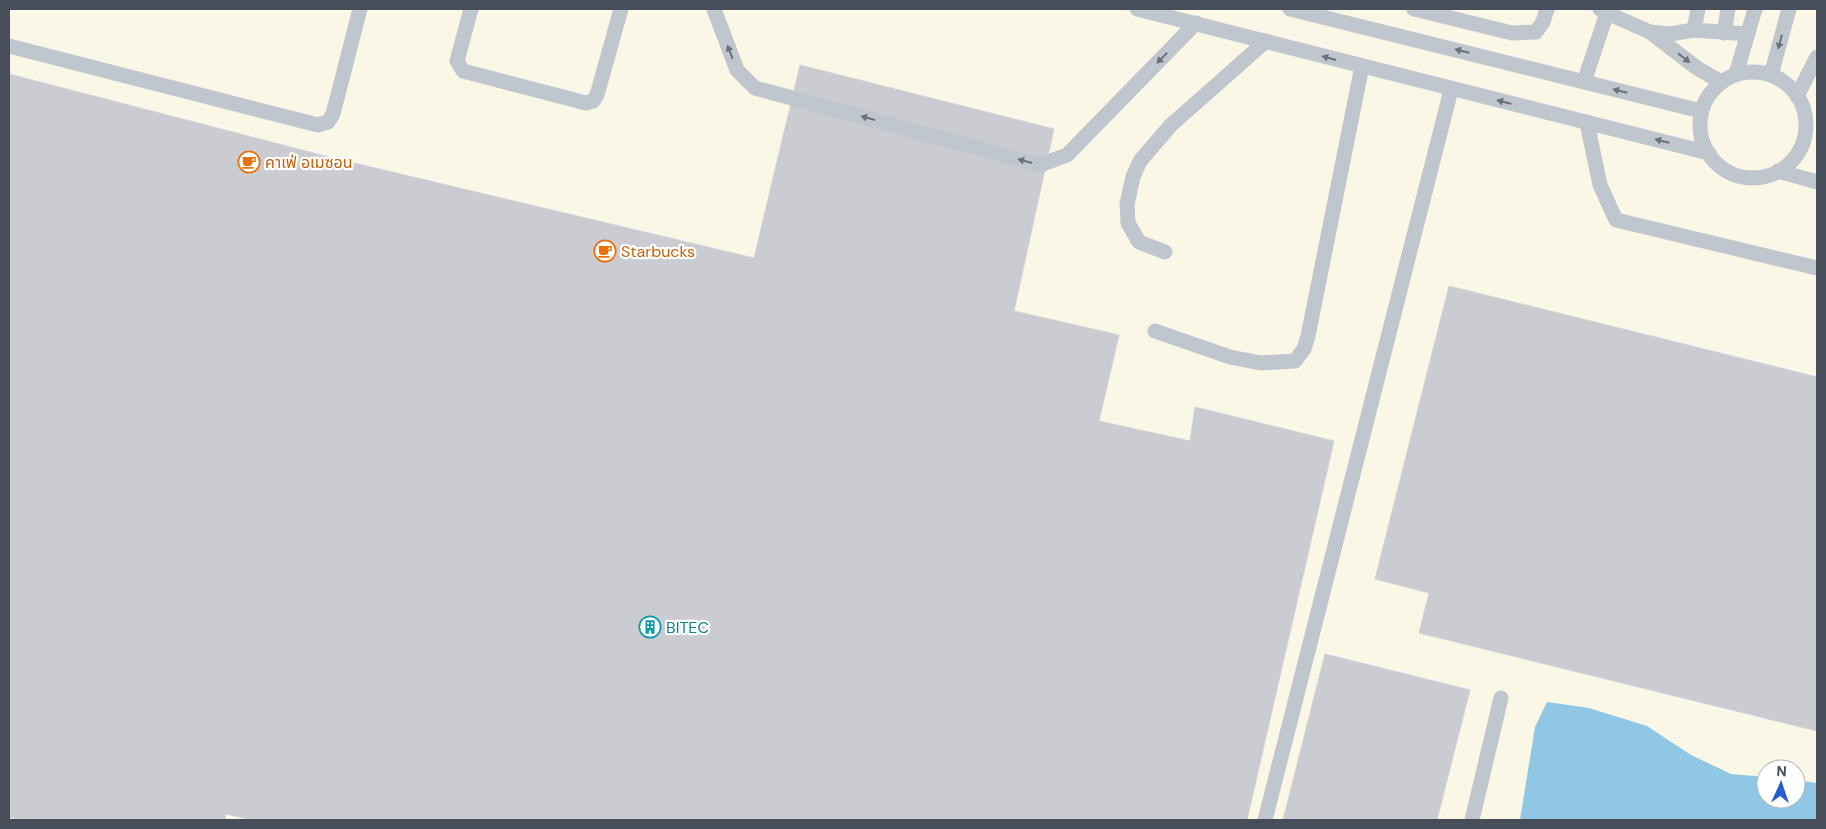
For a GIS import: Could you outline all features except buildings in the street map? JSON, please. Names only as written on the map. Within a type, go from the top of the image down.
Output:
[{"type":"lane","points":[[9,46],[318,124],[328,122],[332,114],[360,9]]},
{"type":"lane","points":[[470,9],[457,61],[463,71],[586,103],[593,101],[597,95],[621,9]]},
{"type":"lane","points":[[714,9],[737,70],[755,88],[1040,165],[1067,155],[1196,23]]},
{"type":"lane","points":[[1136,9],[1451,90],[1709,153]]},
{"type":"lane","points":[[1290,9],[1701,111]]},
{"type":"lane","points":[[1414,9],[1512,33],[1536,32],[1543,22],[1547,9]]},
{"type":"lane","points":[[1694,30],[1698,9]]},
{"type":"lane","points":[[1724,33],[1728,9]]},
{"type":"lane","points":[[1736,74],[1755,9]]},
{"type":"lane","points":[[1771,75],[1788,9]]},
{"type":"lane","points":[[1584,82],[1605,10],[1650,32],[1696,68],[1720,82]]},
{"type":"lane","points":[[1650,32],[1670,34],[1694,30],[1748,34]]},
{"type":"lane","points":[[1165,252],[1139,242],[1128,223],[1127,204],[1140,161],[1171,125],[1266,41]]},
{"type":"lane","points":[[1798,96],[1817,57]]},
{"type":"lane","points":[[1155,331],[1230,357],[1261,363],[1295,361],[1304,349],[1308,336],[1362,66]]},
{"type":"lane","points":[[1754,72],[1771,75],[1786,83],[1798,96],[1805,111],[1806,129],[1810,135],[1792,160],[1778,171],[1762,177],[1744,177],[1727,171],[1713,160],[1704,146],[1700,128],[1701,111],[1709,95],[1720,82],[1736,74],[1754,72]]},
{"type":"lane","points":[[1265,820],[1451,90]]},
{"type":"lane","points":[[1587,123],[1600,185],[1616,220],[1817,268]]},
{"type":"lane","points":[[1778,171],[1817,182]]},
{"type":"lane","points":[[1472,820],[1501,698]]},
{"type":"shaded area","points":[[9,9],[1817,9],[1817,820],[9,820]]},
{"type":"water","points":[[1547,702],[1589,708],[1647,726],[1691,755],[1731,774],[1756,776],[1756,809],[1806,809],[1806,781],[1817,783],[1817,820],[1520,820],[1535,727]]},
{"type":"place","name":"คาเฟ่ อเมซอน","points":[[249,162]]},
{"type":"place","name":"Starbucks","points":[[605,251]]},
{"type":"place","name":"BITEC","points":[[650,627]]}]
